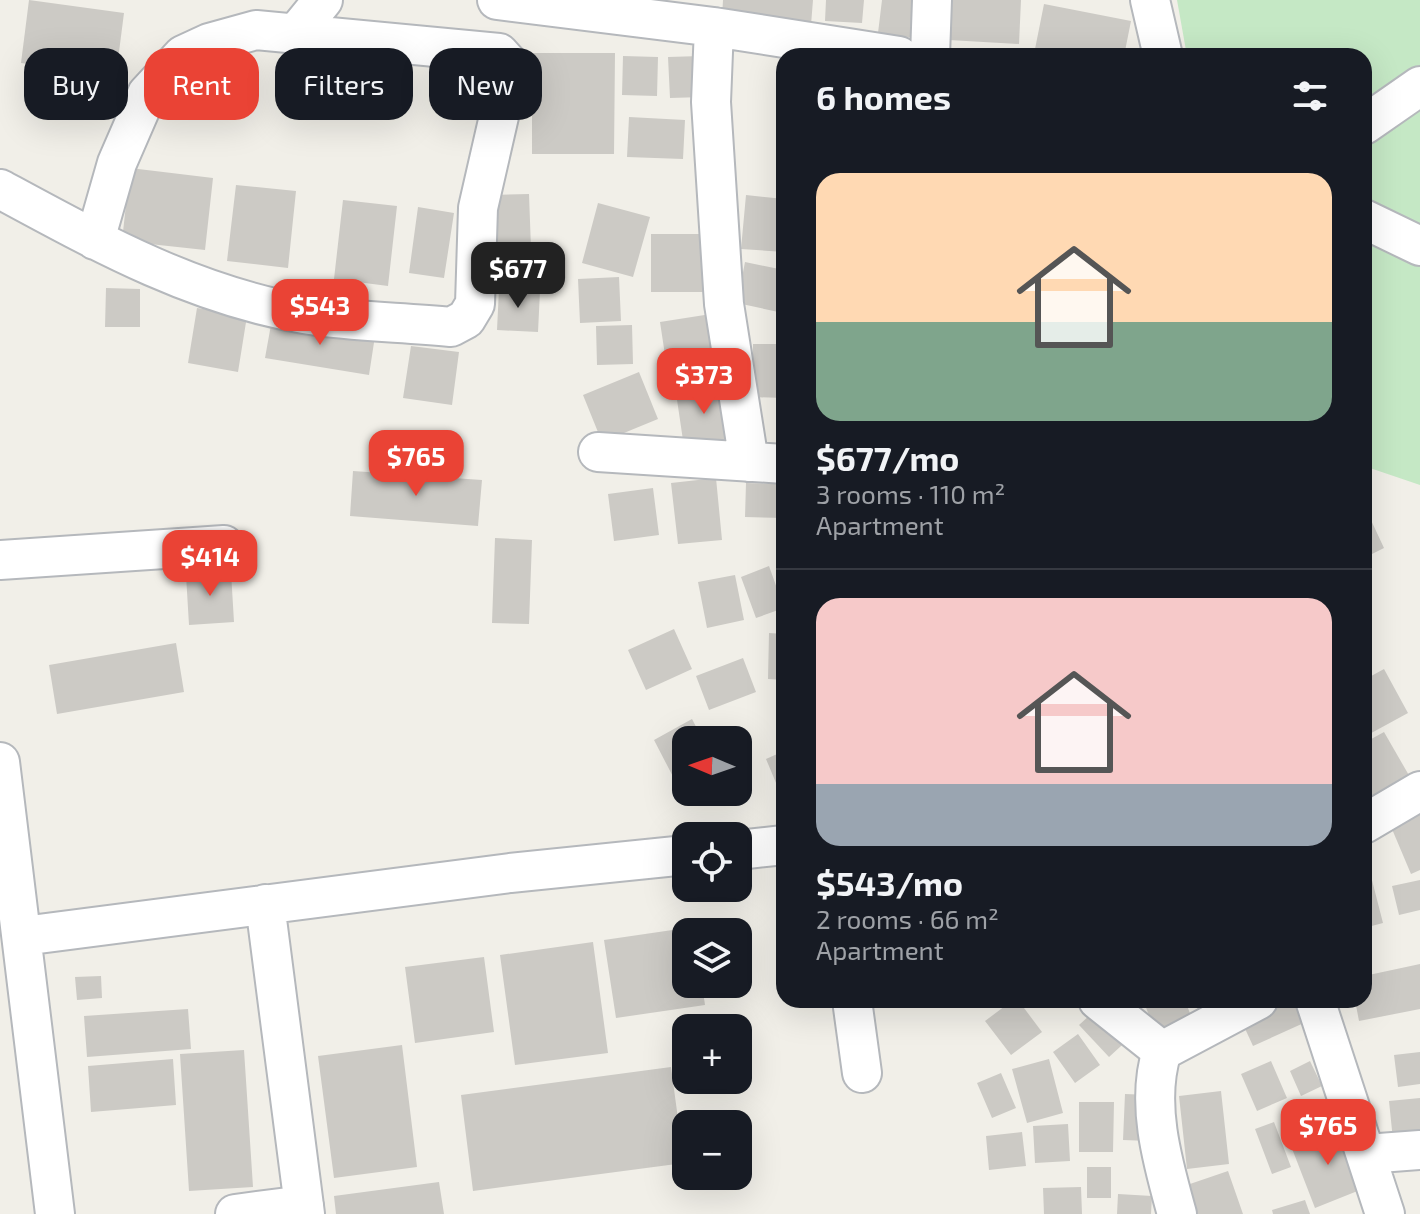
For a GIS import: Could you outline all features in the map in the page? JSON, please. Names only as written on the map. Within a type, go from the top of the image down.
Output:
[{"type":"street","points":[[297,32],[323,0]]},
{"type":"street","points":[[497,0],[660,10],[714,27],[848,48]]},
{"type":"street","points":[[930,48],[932,0]]},
{"type":"street","points":[[1150,0],[1161,48]]},
{"type":"street","points":[[598,452],[766,463],[724,304],[711,102],[714,27]]},
{"type":"street","points":[[0,189],[95,240],[156,271],[219,293],[304,314],[451,327],[466,319],[475,304],[478,208],[508,77],[508,63],[499,53],[297,32],[256,30],[209,43],[183,55],[147,94],[117,163],[95,240]]},
{"type":"street","points":[[1372,119],[1420,86]]},
{"type":"street","points":[[1372,223],[1420,246]]},
{"type":"street","points":[[0,560],[224,545]]},
{"type":"street","points":[[0,765],[55,1214]]},
{"type":"street","points":[[1372,819],[1420,791]]},
{"type":"street","points":[[752,848],[776,846]]},
{"type":"street","points":[[23,936],[672,857]]},
{"type":"street","points":[[235,1214],[305,1209],[265,904]]},
{"type":"street","points":[[853,1008],[862,1073]]},
{"type":"street","points":[[1108,1008],[1162,1051]]},
{"type":"street","points":[[1177,1214],[1161,1154],[1156,1103],[1157,1065],[1162,1051],[1243,1008]]},
{"type":"street","points":[[1318,1008],[1385,1214]]},
{"type":"street","points":[[1366,1154],[1420,1150]]},
{"type":"green space","points":[[1177,0],[1420,0],[1420,485],[1372,469],[1372,48],[1186,48]]},
{"type":"building","points":[[29,0],[124,13],[119,48],[24,48],[24,63],[21,63]]},
{"type":"building","points":[[723,0],[813,0],[811,25],[722,18]]},
{"type":"building","points":[[826,0],[864,0],[862,23],[825,21]]},
{"type":"building","points":[[882,0],[920,0],[916,38],[878,33]]},
{"type":"building","points":[[951,0],[1021,0],[1019,44],[949,40]]},
{"type":"building","points":[[1044,4],[1131,21],[1126,48],[1035,48]]},
{"type":"building","points":[[542,53],[615,53],[614,154],[532,154],[532,120],[542,120]]},
{"type":"building","points":[[623,56],[658,57],[657,96],[622,95]]},
{"type":"building","points":[[701,56],[703,97],[670,98],[668,57]]},
{"type":"building","points":[[629,117],[685,120],[683,159],[627,157]]},
{"type":"building","points":[[130,168],[213,178],[205,250],[122,241]]},
{"type":"building","points":[[236,185],[296,191],[288,268],[227,261]]},
{"type":"building","points":[[529,194],[532,276],[494,277],[490,195]]},
{"type":"building","points":[[746,195],[776,198],[776,251],[741,249]]},
{"type":"building","points":[[343,200],[397,206],[388,286],[334,279]]},
{"type":"building","points":[[598,203],[650,217],[633,277],[582,263]]},
{"type":"building","points":[[418,207],[454,213],[444,278],[409,273]]},
{"type":"building","points":[[651,234],[706,234],[706,292],[651,292]]},
{"type":"building","points":[[745,262],[776,268],[776,311],[737,303]]},
{"type":"building","points":[[619,277],[621,321],[580,323],[578,279]]},
{"type":"building","points":[[106,288],[140,289],[140,327],[105,327]]},
{"type":"building","points":[[499,289],[540,291],[538,332],[497,330]]},
{"type":"building","points":[[197,308],[247,316],[238,372],[188,363]]},
{"type":"building","points":[[711,314],[720,367],[668,375],[660,322]]},
{"type":"building","points":[[272,319],[375,336],[369,375],[265,358]]},
{"type":"building","points":[[632,325],[633,364],[597,365],[596,326]]},
{"type":"building","points":[[753,344],[776,344],[776,398],[752,397]]},
{"type":"building","points":[[411,346],[459,352],[452,405],[403,398]]},
{"type":"building","points":[[639,372],[658,419],[602,442],[583,395]]},
{"type":"building","points":[[723,386],[731,440],[684,447],[676,393]]},
{"type":"building","points":[[353,471],[482,480],[478,526],[350,516]]},
{"type":"building","points":[[716,478],[722,540],[678,544],[671,483]]},
{"type":"building","points":[[746,483],[776,484],[776,518],[745,517]]},
{"type":"building","points":[[653,488],[659,535],[614,541],[608,494]]},
{"type":"building","points":[[1372,522],[1384,548],[1372,554]]},
{"type":"building","points":[[495,538],[532,540],[529,624],[492,623]]},
{"type":"building","points":[[769,566],[776,586],[776,611],[756,618],[741,577]]},
{"type":"building","points":[[231,572],[234,622],[189,625],[186,575]]},
{"type":"building","points":[[735,575],[744,620],[707,628],[698,582]]},
{"type":"building","points":[[674,629],[692,669],[646,690],[628,650]]},
{"type":"building","points":[[769,633],[776,633],[776,680],[768,679]]},
{"type":"building","points":[[176,643],[184,692],[57,714],[49,665]]},
{"type":"building","points":[[743,658],[756,692],[709,710],[696,676]]},
{"type":"building","points":[[1384,669],[1408,713],[1372,733],[1372,676]]},
{"type":"building","points":[[692,719],[696,726],[679,726]]},
{"type":"building","points":[[672,730],[672,775],[654,740]]},
{"type":"building","points":[[1384,732],[1414,784],[1376,806],[1372,799],[1372,739]]},
{"type":"building","points":[[776,755],[776,783],[766,759]]},
{"type":"building","points":[[1420,808],[1420,870],[1411,874],[1389,822]]},
{"type":"building","points":[[1372,880],[1383,923],[1372,926]]},
{"type":"building","points":[[1420,880],[1420,910],[1399,915],[1392,886]]},
{"type":"building","points":[[672,930],[672,998],[704,998],[705,1005],[616,1018],[604,940]]},
{"type":"building","points":[[593,942],[608,1053],[515,1065],[500,955]]},
{"type":"building","points":[[484,957],[494,1032],[415,1043],[405,967]]},
{"type":"building","points":[[1420,964],[1420,1009],[1359,1021],[1357,1008],[1372,1008],[1372,974]]},
{"type":"building","points":[[101,976],[102,998],[77,1000],[75,977]]},
{"type":"building","points":[[1002,1008],[1024,1008],[1042,1032],[1011,1055],[985,1021]]},
{"type":"building","points":[[1098,1008],[1106,1008],[1132,1036],[1109,1057],[1079,1025]]},
{"type":"building","points":[[1146,1008],[1188,1008],[1195,1027],[1159,1041]]},
{"type":"building","points":[[1197,1008],[1223,1008],[1203,1023]]},
{"type":"building","points":[[1271,1008],[1300,1008],[1306,1022],[1253,1046],[1242,1022]]},
{"type":"building","points":[[188,1009],[191,1049],[87,1057],[84,1016]]},
{"type":"building","points":[[1078,1034],[1100,1065],[1075,1083],[1053,1052]]},
{"type":"building","points":[[402,1045],[417,1167],[334,1178],[318,1056]]},
{"type":"building","points":[[244,1050],[253,1187],[189,1191],[180,1054]]},
{"type":"building","points":[[1420,1052],[1420,1084],[1398,1087],[1394,1055]]},
{"type":"building","points":[[173,1059],[176,1105],[91,1112],[88,1066]]},
{"type":"building","points":[[1049,1059],[1063,1113],[1027,1123],[1012,1069]]},
{"type":"building","points":[[1271,1061],[1287,1098],[1257,1111],[1241,1074]]},
{"type":"building","points":[[1310,1061],[1322,1086],[1301,1096],[1290,1071]]},
{"type":"building","points":[[671,1067],[672,1094],[675,1094],[677,1110],[672,1110],[672,1165],[473,1191],[461,1095]]},
{"type":"building","points":[[1001,1073],[1016,1108],[992,1118],[977,1083]]},
{"type":"building","points":[[1221,1091],[1229,1164],[1187,1169],[1179,1096]]},
{"type":"building","points":[[1125,1094],[1151,1095],[1150,1141],[1123,1140]]},
{"type":"building","points":[[1420,1098],[1420,1137],[1393,1140],[1389,1101]]},
{"type":"building","points":[[1079,1102],[1114,1102],[1113,1152],[1079,1152]]},
{"type":"building","points":[[1274,1122],[1291,1167],[1272,1174],[1255,1129]]},
{"type":"building","points":[[1068,1124],[1070,1161],[1035,1163],[1033,1126]]},
{"type":"building","points":[[1340,1126],[1365,1188],[1315,1208],[1291,1146]]},
{"type":"building","points":[[1022,1132],[1026,1166],[989,1170],[986,1136]]},
{"type":"building","points":[[1087,1167],[1111,1167],[1111,1198],[1087,1198]]},
{"type":"building","points":[[1228,1171],[1243,1214],[1197,1214],[1187,1185]]},
{"type":"building","points":[[439,1182],[444,1214],[336,1214],[334,1196]]},
{"type":"building","points":[[1081,1187],[1082,1214],[1044,1214],[1043,1188]]},
{"type":"building","points":[[1118,1194],[1152,1196],[1151,1214],[1117,1214]]},
{"type":"building","points":[[1305,1200],[1310,1214],[1273,1214],[1272,1210]]}]
